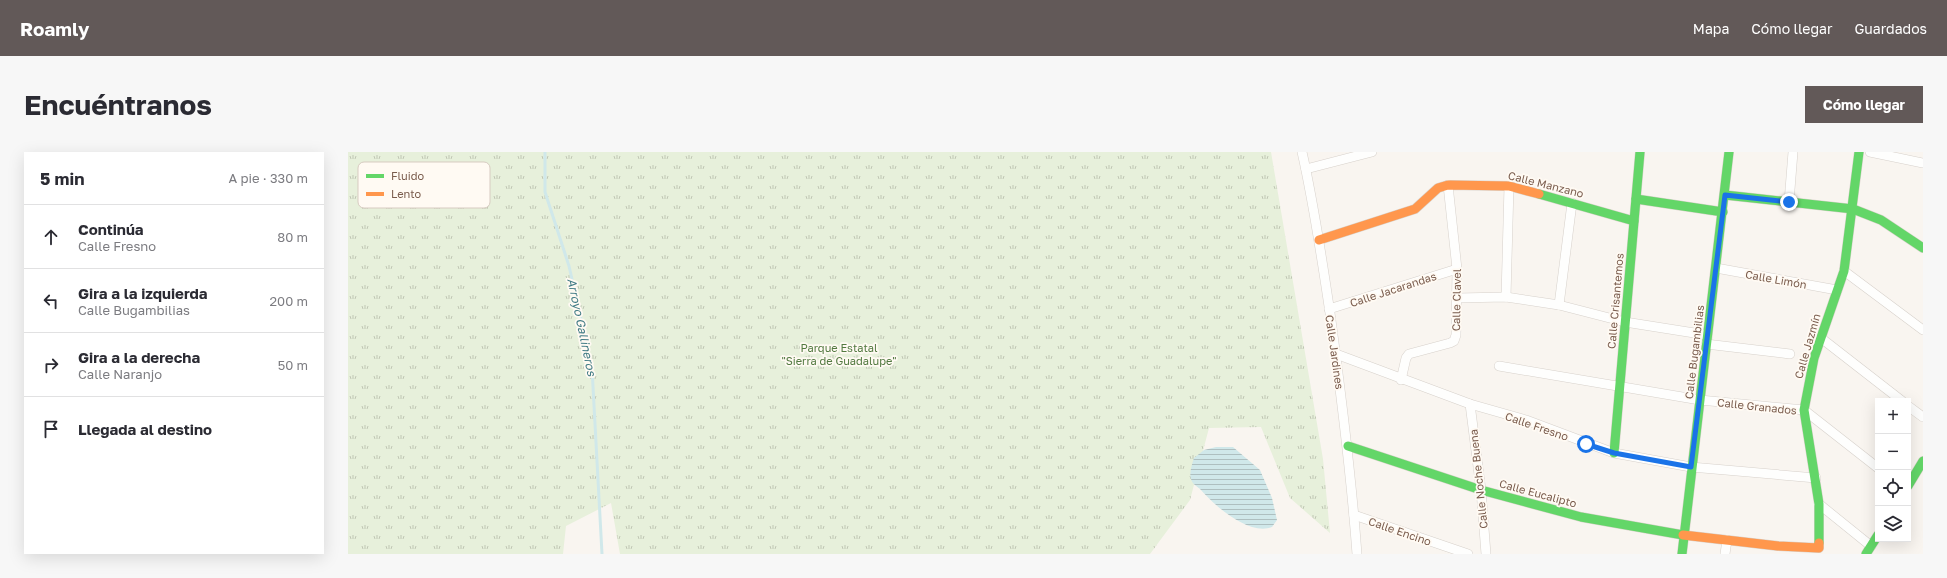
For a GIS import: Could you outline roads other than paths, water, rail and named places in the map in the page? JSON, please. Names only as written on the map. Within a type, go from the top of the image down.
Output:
[{"type":"street","name":"Calle Jardines","points":[[1302,152],[1319,240],[1336,354],[1348,446],[1358,554]]},
{"type":"street","points":[[1306,169],[1372,152]]},
{"type":"street","name":"Calle Crisantemos","points":[[1614,453],[1640,152]]},
{"type":"street","name":"Calle Bugambilias","points":[[1682,554],[1691,467],[1730,152]]},
{"type":"street","points":[[1789,202],[1792,152]]},
{"type":"street","name":"Calle Jazmín","points":[[1819,548],[1819,504],[1804,410],[1814,358],[1844,271],[1859,152]]},
{"type":"street","points":[[1870,152],[1923,163]]},
{"type":"street","name":"Calle Manzano","points":[[1319,240],[1415,209],[1438,188],[1448,185],[1496,184],[1509,186],[1634,221]]},
{"type":"street","name":"Calle Clavel","points":[[1402,380],[1406,358],[1409,354],[1450,343],[1454,341],[1456,335],[1457,269],[1448,185]]},
{"type":"street","points":[[1506,297],[1509,186]]},
{"type":"street","points":[[1725,195],[1853,209],[1872,214],[1890,224],[1923,248]]},
{"type":"street","points":[[1636,199],[1723,212]]},
{"type":"street","points":[[1559,305],[1572,203]]},
{"type":"street","name":"Calle Limón","points":[[1716,268],[1837,290]]},
{"type":"street","name":"Calle Jacarandas","points":[[1329,309],[1457,269]]},
{"type":"street","points":[[1844,271],[1923,330]]},
{"type":"street","points":[[1457,298],[1506,297],[1559,305],[1625,322],[1790,354]]},
{"type":"street","points":[[1821,338],[1898,398]]},
{"type":"street","name":"Calle Fresno","points":[[1336,354],[1402,380],[1470,404],[1526,420],[1614,453],[1691,467],[1816,478]]},
{"type":"street","name":"Calle Granados","points":[[1498,366],[1700,400],[1804,410],[1875,466]]},
{"type":"street","name":"Calle Noche Buena","points":[[1470,404],[1481,490],[1486,554]]},
{"type":"street","points":[[1911,408],[1923,418]]},
{"type":"street","name":"Calle Eucalipto","points":[[1348,446],[1481,490],[1581,517],[1684,535],[1727,540],[1777,550],[1819,548]]},
{"type":"street","points":[[1911,481],[1923,461]]},
{"type":"street","points":[[1819,504],[1871,546]]},
{"type":"street","name":"Calle Encino","points":[[1354,515],[1468,554]]},
{"type":"street","points":[[1724,554],[1727,540]]},
{"type":"street","points":[[1866,554],[1875,540]]},
{"type":"water","points":[[1216,447],[1233,447],[1260,470],[1272,498],[1277,520],[1272,527],[1263,529],[1253,527],[1233,518],[1215,504],[1195,485],[1190,474],[1194,458],[1204,450]]},
{"type":"waterway","name":"Arroyo Gallineros","points":[[545,152],[545,192],[569,266],[592,368],[602,554]]},
{"type":"park label","name":"Parque Estatal \"Sierra de Guadalupe\"","points":[[839,353]]}]
